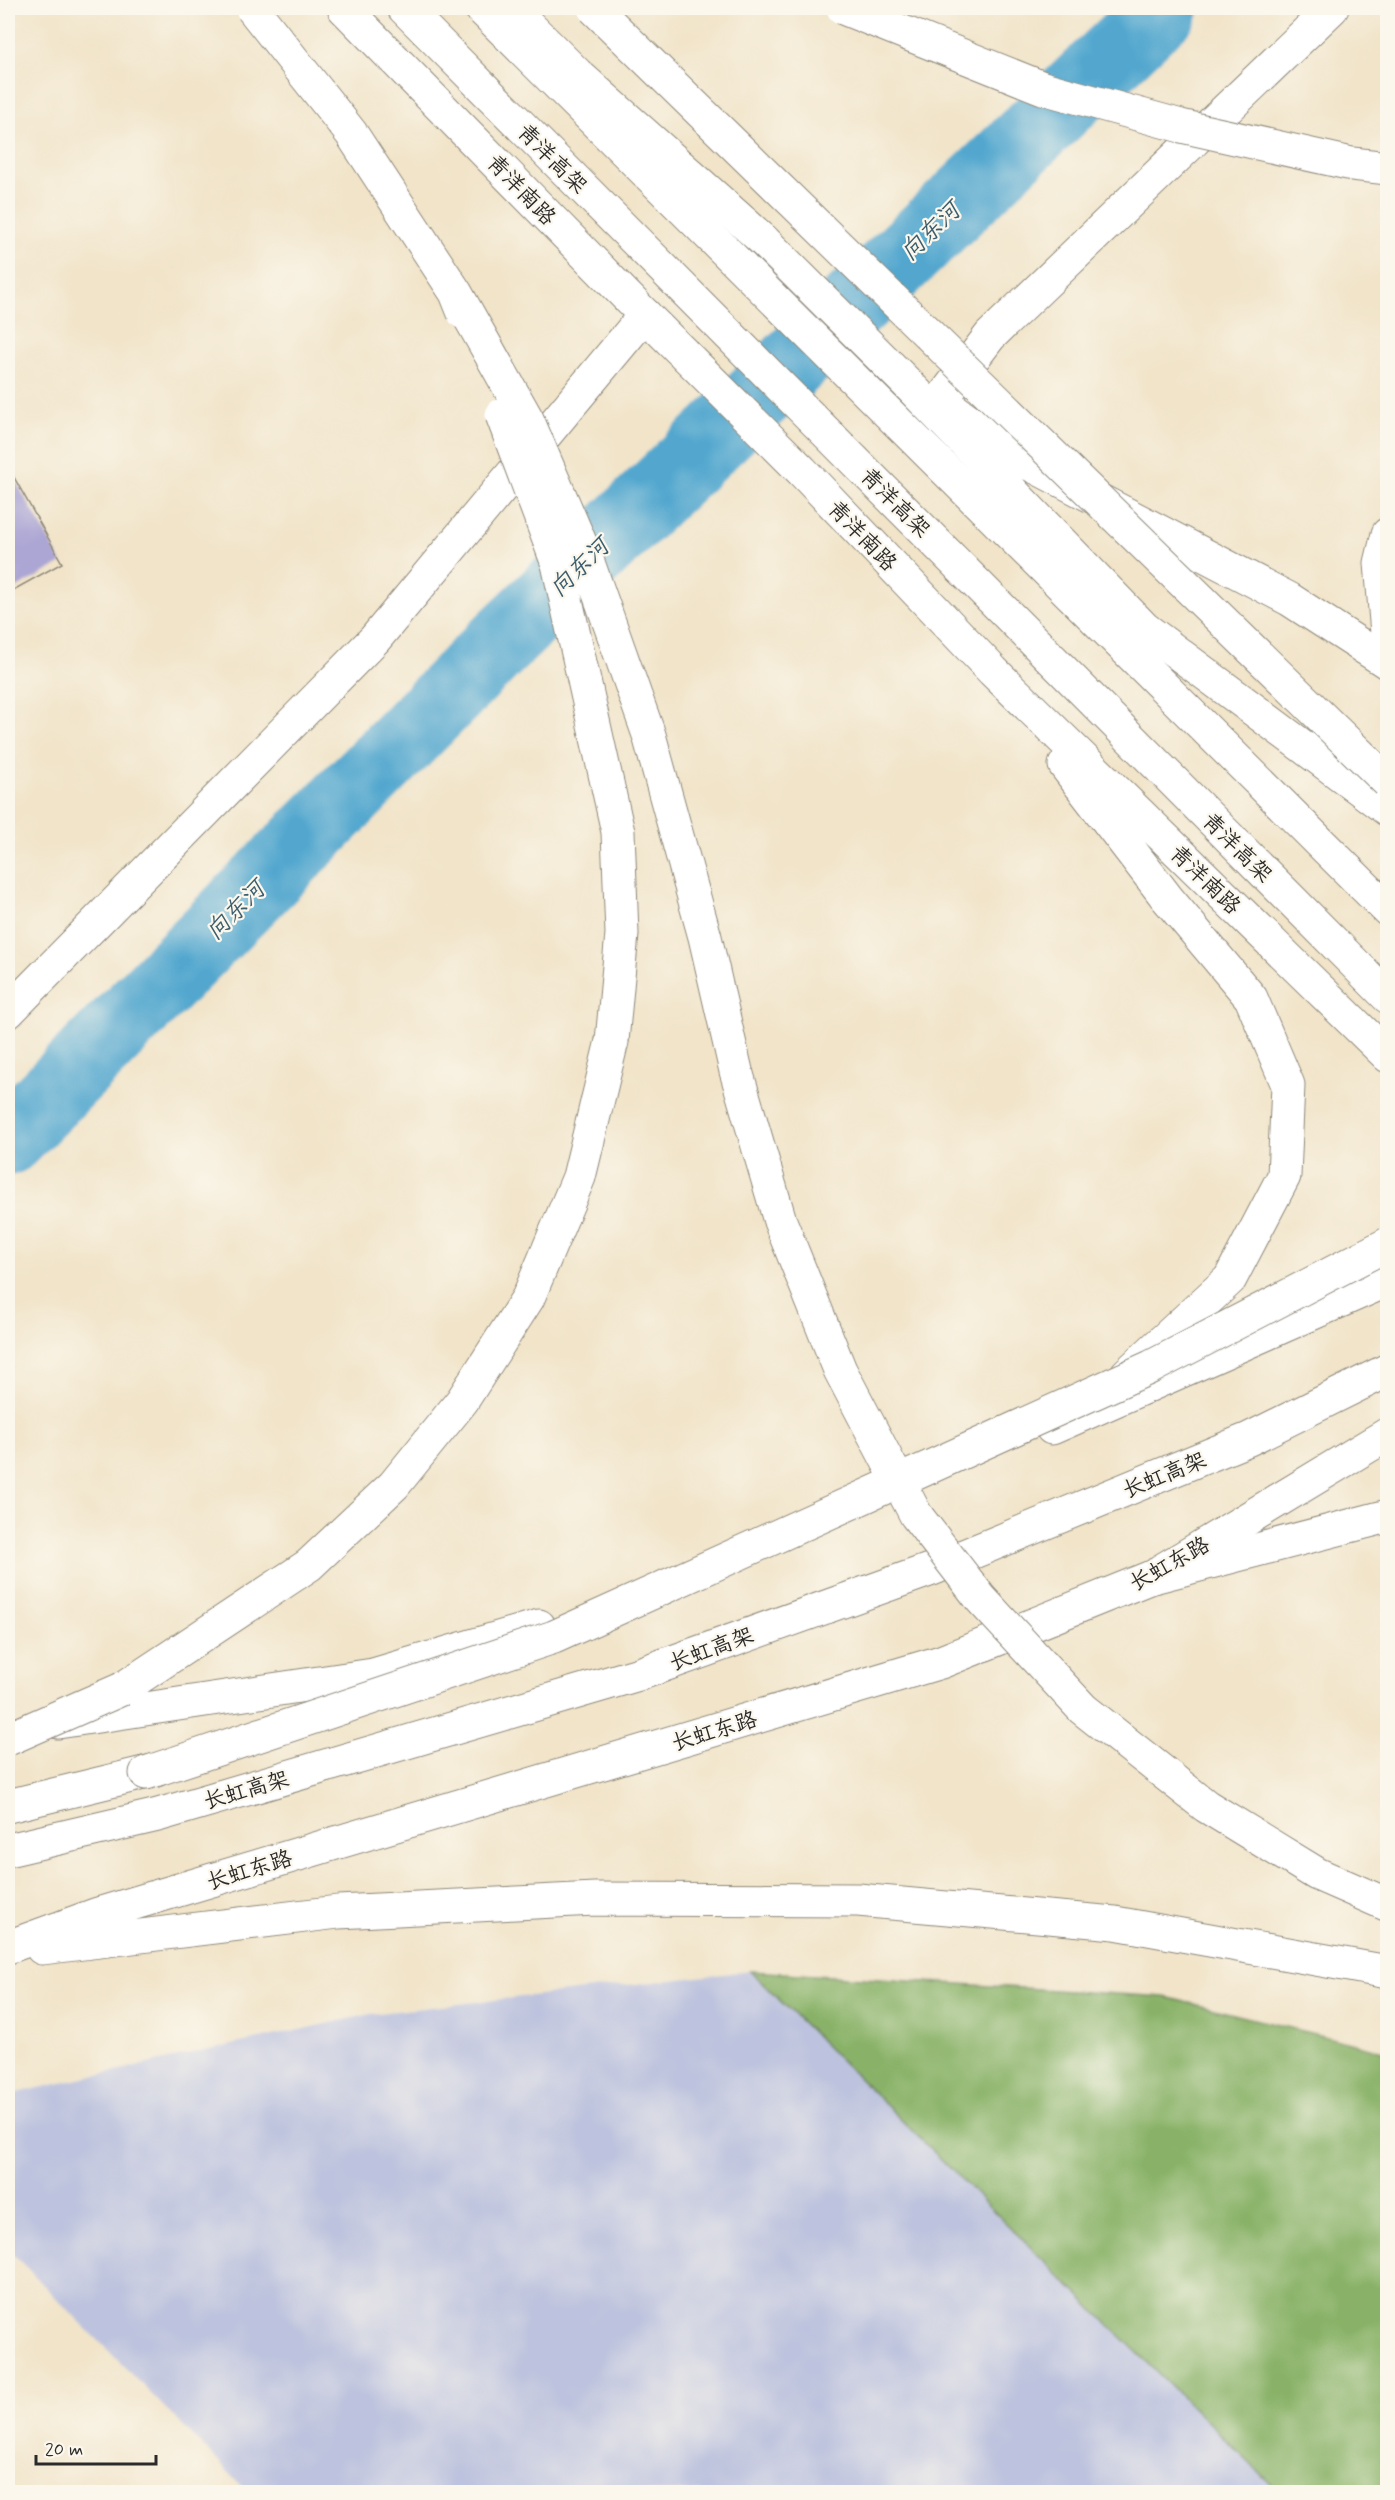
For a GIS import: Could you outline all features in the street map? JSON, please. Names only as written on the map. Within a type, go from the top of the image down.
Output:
[{"type":"main road","points":[[252,8],[351,133],[456,293],[527,419],[585,554],[649,735],[705,937],[736,1071],[780,1221],[840,1370],[916,1515],[981,1599],[1083,1709],[1206,1806],[1317,1874],[1388,1905]]},
{"type":"main road","name":"青洋南路","points":[[344,8],[656,326],[802,471],[993,671],[1388,1056]]},
{"type":"main road","name":"青洋高架","points":[[404,8],[1388,998]]},
{"type":"main road","points":[[481,8],[1388,909]]},
{"type":"main road","points":[[511,8],[577,74],[762,239],[905,381],[1144,628],[1388,810]]},
{"type":"main road","points":[[594,8],[1388,782]]},
{"type":"main road","points":[[843,8],[1043,88],[1181,126],[1352,165],[1388,168]]},
{"type":"main road","points":[[941,400],[990,336],[1332,8]]},
{"type":"main road","points":[[8,1739],[122,1689],[309,1565],[394,1485],[462,1401],[528,1298],[579,1177],[612,1041],[622,934],[618,832],[558,564],[456,293]]},
{"type":"main road","points":[[8,1012],[375,639],[656,326]]},
{"type":"main road","points":[[905,381],[941,400],[1028,463],[1289,599],[1388,663]]},
{"type":"main road","points":[[1388,534],[1381,563],[1388,645]]},
{"type":"main road","points":[[993,671],[1167,898],[1251,998],[1288,1085],[1284,1176],[1230,1279],[1080,1417]]},
{"type":"main road","name":"长虹高架","points":[[8,1806],[151,1772],[554,1637],[1151,1367],[1388,1244]]},
{"type":"main road","points":[[8,1730],[373,1675],[606,1607],[1080,1417],[1388,1280]]},
{"type":"main road","name":"长虹高架","points":[[8,1850],[158,1815],[639,1674],[932,1569],[1249,1439],[1388,1370]]},
{"type":"main road","name":"长虹东路","points":[[8,1947],[98,1914],[941,1662],[1149,1578],[1388,1434]]},
{"type":"main road","points":[[1149,1578],[1388,1516]]},
{"type":"main road","points":[[8,1952],[338,1912],[595,1899],[858,1900],[1115,1923],[1388,1972]]},
{"type":"shaded area","points":[[750,1971],[1279,2492],[248,2492],[8,2249],[8,2095],[371,2014]]},
{"type":"green space","points":[[750,1971],[1165,1997],[1387,2052],[1387,2492],[1279,2492]]},
{"type":"building","points":[[11,472],[62,563],[8,593],[8,473]]},
{"type":"waterway","name":"向东河","points":[[8,1139],[495,648],[1163,8]]}]
